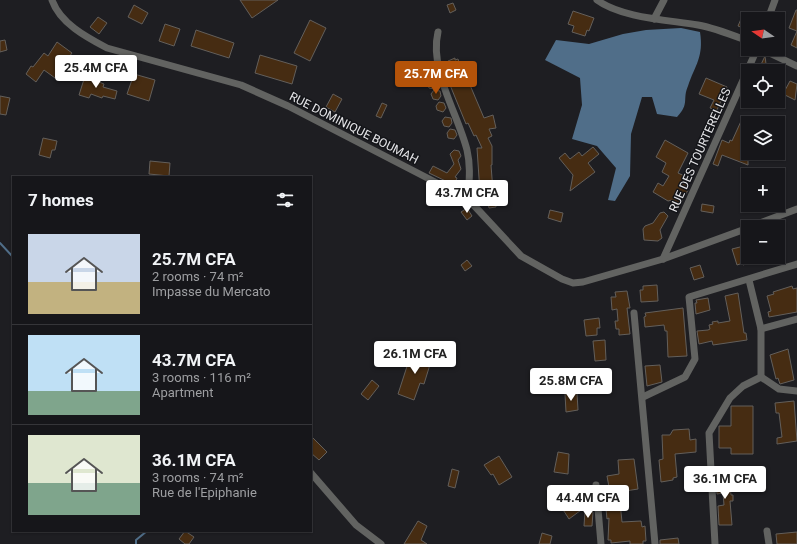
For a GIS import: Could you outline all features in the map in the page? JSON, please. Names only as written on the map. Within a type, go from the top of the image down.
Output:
[{"type":"street","name":"RUE DOMINIQUE BOUMAH","points":[[52,0],[62,18],[89,38],[107,48],[258,92],[468,199],[521,256],[555,276],[572,283],[583,282],[663,259],[741,230]]},
{"type":"street","points":[[597,0],[607,7],[654,19],[700,25],[741,39]]},
{"type":"street","points":[[654,19],[664,0]]},
{"type":"street","points":[[771,12],[775,0]]},
{"type":"street","points":[[438,32],[436,49],[438,65],[467,151],[470,169],[468,199]]},
{"type":"street","name":"RUE DES TOURTERELLES","points":[[663,259],[754,56]]},
{"type":"street","points":[[776,56],[797,66]]},
{"type":"street","name":"RUE DOMINIQUE BOUMAH","points":[[768,220],[797,209]]},
{"type":"street","points":[[643,397],[685,377],[695,359],[689,296],[749,280],[797,264]]},
{"type":"street","points":[[749,280],[761,330],[761,377]]},
{"type":"street","points":[[634,313],[637,356],[643,397],[655,544]]},
{"type":"street","points":[[761,330],[797,318]]},
{"type":"street","points":[[761,377],[779,389],[797,391]]},
{"type":"street","points":[[715,544],[709,433],[730,398],[743,386],[761,377]]},
{"type":"street","points":[[312,474],[356,525],[381,544]]},
{"type":"street","points":[[596,485],[600,544]]},
{"type":"street","points":[[767,531],[769,544]]},
{"type":"water","points":[[681,28],[700,32],[701,41],[700,55],[686,91],[685,105],[677,117],[657,114],[652,97],[642,97],[631,134],[630,176],[615,201],[608,200],[616,168],[597,146],[572,139],[582,105],[580,78],[545,60],[556,40],[589,44],[623,34],[646,30]]},
{"type":"building","points":[[240,0],[278,0],[252,18]]},
{"type":"building","points":[[453,3],[456,10],[450,13],[447,5]]},
{"type":"building","points":[[134,5],[148,13],[142,24],[128,17]]},
{"type":"building","points":[[797,10],[797,31],[789,28]]},
{"type":"building","points":[[573,11],[594,18],[589,31],[587,30],[585,36],[572,32],[574,26],[568,24]]},
{"type":"building","points":[[98,17],[107,23],[99,34],[90,27]]},
{"type":"building","points":[[741,19],[741,27],[738,26]]},
{"type":"building","points":[[310,20],[326,28],[310,61],[294,53]]},
{"type":"building","points":[[165,24],[180,29],[174,46],[159,41]]},
{"type":"building","points":[[196,30],[234,43],[229,58],[191,46]]},
{"type":"building","points":[[797,31],[797,48],[791,45]]},
{"type":"building","points":[[5,40],[7,50],[0,52],[0,41]]},
{"type":"building","points":[[57,42],[72,53],[61,68],[64,70],[55,78],[44,70],[36,82],[26,74],[31,66],[33,67],[44,53],[48,56]]},
{"type":"building","points":[[260,55],[297,66],[292,84],[255,73]]},
{"type":"building","points":[[765,56],[766,64],[761,64]]},
{"type":"building","points":[[455,58],[455,60],[458,59],[465,79],[467,78],[484,118],[493,115],[496,128],[489,129],[492,136],[488,138],[492,146],[491,165],[496,207],[489,208],[488,203],[483,204],[476,197],[480,193],[477,148],[482,148],[468,123],[466,124],[450,85],[452,85],[444,65],[449,63],[448,61]]},
{"type":"building","points":[[424,66],[429,67],[431,72],[428,76],[422,75],[421,70]]},
{"type":"building","points":[[134,74],[155,80],[149,101],[127,94]]},
{"type":"building","points":[[85,76],[104,84],[103,87],[117,91],[115,99],[103,96],[102,98],[91,94],[89,98],[79,95]]},
{"type":"building","points":[[706,78],[727,87],[717,110],[710,108],[714,100],[699,94]]},
{"type":"building","points":[[430,79],[435,80],[437,85],[434,89],[429,88],[427,83]]},
{"type":"building","points":[[790,81],[797,84],[795,100],[785,95],[785,90]]},
{"type":"building","points":[[434,90],[440,91],[441,96],[438,100],[433,99],[431,94]]},
{"type":"building","points":[[333,94],[342,99],[335,112],[326,107]]},
{"type":"building","points":[[0,96],[10,98],[6,115],[0,114]]},
{"type":"building","points":[[439,102],[444,103],[446,108],[443,112],[437,110],[436,106]]},
{"type":"building","points":[[382,103],[387,105],[381,118],[376,116]]},
{"type":"building","points":[[445,117],[451,118],[452,123],[449,127],[444,126],[442,121]]},
{"type":"building","points":[[741,121],[741,160],[748,160],[748,165],[722,155],[718,166],[713,164],[722,140],[729,143],[730,140],[732,141]]},
{"type":"building","points":[[450,129],[455,130],[457,135],[454,139],[448,138],[447,133]]},
{"type":"building","points":[[43,138],[57,141],[55,150],[52,150],[50,158],[39,155]]},
{"type":"building","points":[[665,140],[688,153],[678,173],[691,179],[686,188],[688,190],[680,205],[672,200],[668,201],[653,192],[658,183],[663,186],[669,176],[662,172],[666,163],[656,157]]},
{"type":"building","points":[[593,147],[599,154],[588,163],[595,172],[570,191],[573,175],[559,158],[565,153],[570,159],[579,152],[582,156]]},
{"type":"building","points":[[454,150],[459,151],[461,156],[458,160],[461,169],[455,177],[457,178],[454,185],[429,173],[433,166],[447,173],[454,164],[450,154]]},
{"type":"building","points":[[150,161],[170,163],[169,176],[149,174]]},
{"type":"building","points":[[702,204],[714,206],[713,213],[701,211]]},
{"type":"building","points":[[467,208],[472,216],[467,220],[461,212]]},
{"type":"building","points":[[550,210],[563,213],[561,222],[548,218]]},
{"type":"building","points":[[664,212],[668,216],[660,230],[662,238],[658,241],[644,240],[643,229],[645,226],[653,223],[660,213]]},
{"type":"building","points":[[741,247],[741,264],[737,265],[732,249]]},
{"type":"building","points":[[467,260],[472,266],[465,271],[461,265]]},
{"type":"building","points":[[700,265],[704,277],[694,280],[690,268]]},
{"type":"building","points":[[657,285],[658,301],[641,302],[640,290],[643,290],[643,286]]},
{"type":"building","points":[[792,286],[793,289],[797,288],[797,312],[769,317],[768,312],[771,311],[767,296],[774,294],[773,292]]},
{"type":"building","points":[[627,291],[630,308],[627,308],[630,334],[619,335],[619,329],[616,329],[615,321],[618,321],[617,309],[612,310],[611,297],[616,297],[615,292]]},
{"type":"building","points":[[738,293],[744,333],[746,333],[747,340],[713,345],[712,341],[699,344],[697,331],[710,329],[709,325],[713,324],[712,322],[718,321],[718,323],[730,321],[725,296]]},
{"type":"building","points":[[708,298],[710,310],[696,314],[696,300]]},
{"type":"building","points":[[683,308],[687,356],[668,357],[667,331],[665,331],[664,325],[645,327],[645,313]]},
{"type":"building","points":[[599,318],[600,328],[597,328],[597,335],[586,336],[584,320]]},
{"type":"building","points":[[605,340],[606,360],[595,361],[593,341]]},
{"type":"building","points":[[788,349],[794,380],[780,384],[778,378],[776,379],[770,355]]},
{"type":"building","points":[[412,351],[432,358],[424,384],[420,383],[414,400],[398,394]]},
{"type":"building","points":[[660,365],[662,382],[647,386],[645,366]]},
{"type":"building","points":[[372,380],[379,386],[368,400],[361,394]]},
{"type":"building","points":[[577,393],[578,410],[566,412],[565,394]]},
{"type":"building","points":[[794,401],[797,441],[777,444],[777,438],[782,437],[779,413],[776,413],[775,403]]},
{"type":"building","points":[[731,406],[753,406],[753,454],[731,454],[731,448],[719,448],[719,426],[731,426]]},
{"type":"building","points":[[689,429],[690,440],[696,439],[696,452],[675,454],[677,477],[673,478],[673,480],[661,482],[659,460],[663,459],[662,435],[670,435],[673,430]]},
{"type":"building","points":[[312,437],[327,452],[319,460],[312,454]]},
{"type":"building","points":[[558,452],[569,454],[568,474],[554,472]]},
{"type":"building","points":[[499,456],[512,477],[499,485],[493,474],[491,475],[484,465]]},
{"type":"building","points":[[634,459],[638,489],[619,492],[622,522],[641,521],[642,527],[645,526],[646,541],[643,541],[643,544],[630,544],[630,541],[611,543],[611,540],[608,540],[609,518],[607,519],[605,499],[611,498],[607,476],[619,474],[618,460]]},
{"type":"building","points":[[452,469],[459,471],[455,488],[448,486]]},
{"type":"building","points":[[729,475],[731,495],[733,495],[733,501],[730,501],[732,525],[719,525],[718,506],[724,505],[723,493],[717,494],[716,477]]},
{"type":"building","points":[[578,494],[582,501],[585,499],[588,505],[569,519],[560,505]]},
{"type":"building","points":[[585,511],[593,512],[592,526],[584,526]]},
{"type":"building","points":[[418,521],[427,526],[421,540],[427,544],[404,544]]},
{"type":"building","points":[[184,532],[194,537],[189,544],[185,544],[179,539]]},
{"type":"building","points":[[797,532],[797,544],[777,544],[776,534]]},
{"type":"building","points":[[542,533],[552,536],[550,544],[539,544]]},
{"type":"building","points":[[678,538],[679,544],[660,544],[660,540]]},
{"type":"waterway","points":[[0,243],[12,256]]},
{"type":"waterway","points":[[136,544],[136,540],[146,532]]}]
